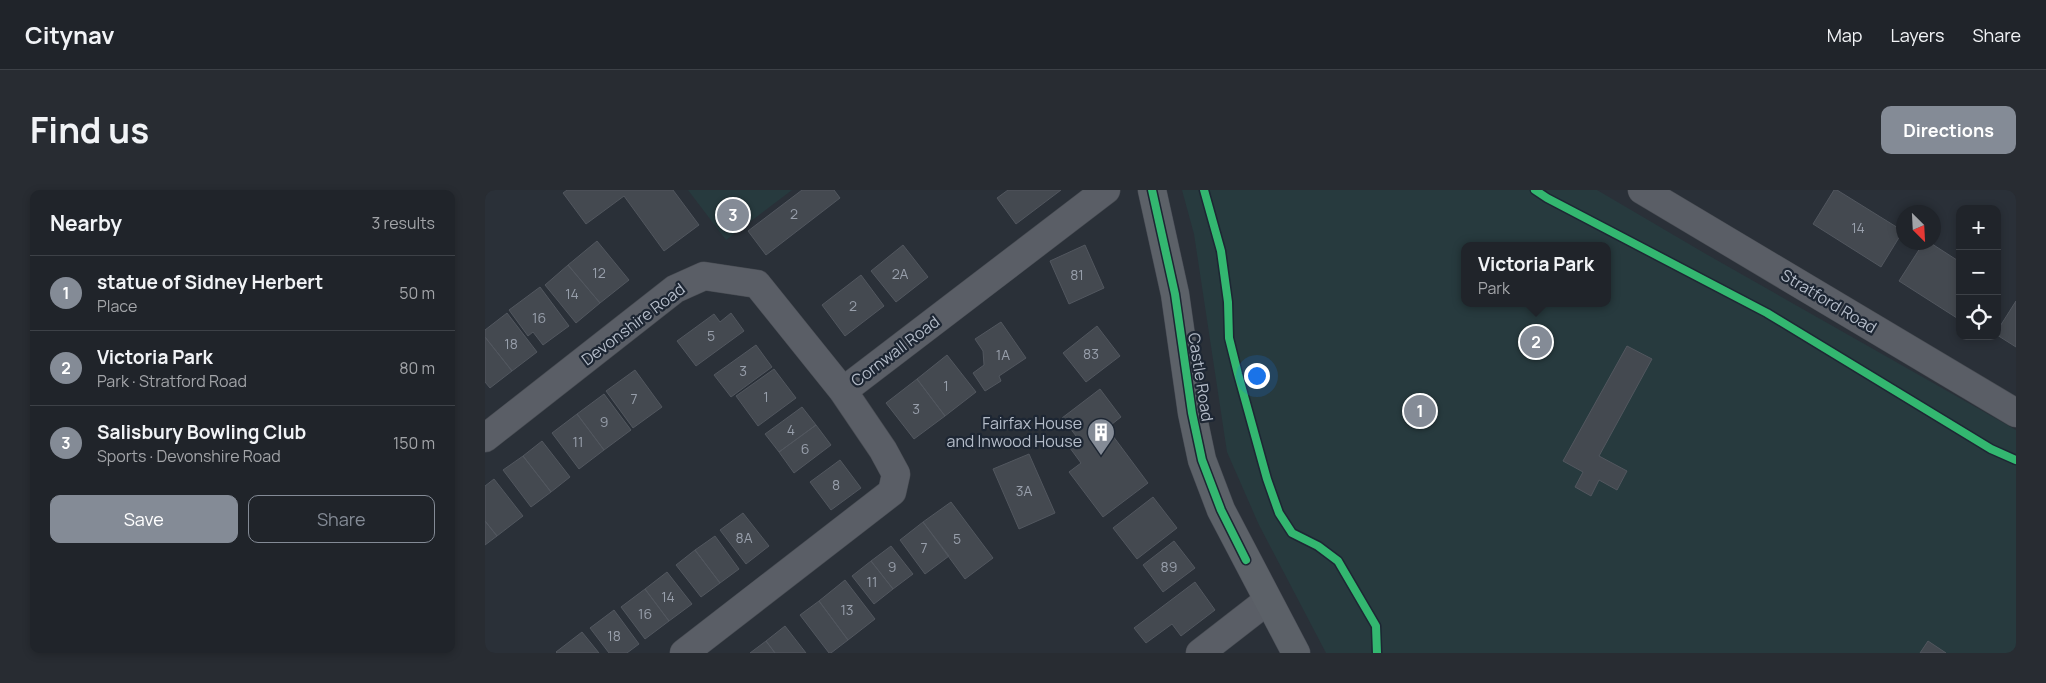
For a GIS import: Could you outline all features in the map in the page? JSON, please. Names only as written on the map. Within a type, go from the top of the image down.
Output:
[{"type":"main road","name":"Castle Road","points":[[1151,190],[1175,294],[1192,413],[1202,460],[1221,510],[1267,601],[1296,653]]},
{"type":"street","name":"Cornwall Road","points":[[684,653],[892,492],[896,474],[883,450],[843,391],[1107,190]]},
{"type":"street","name":"Stratford Road","points":[[1642,190],[2016,413]]},
{"type":"street","name":"Devonshire Road","points":[[485,438],[675,289],[704,276],[757,284],[843,391]]},
{"type":"street","points":[[1200,653],[1267,601]]},
{"type":"green space","points":[[688,190],[792,190],[726,240]]},
{"type":"green space","points":[[1182,190],[1597,190],[2016,430],[2016,653],[1326,653],[1259,525],[1227,452],[1194,234]]},
{"type":"building","points":[[567,190],[673,190],[699,225],[664,251],[624,196],[586,224],[563,193]]},
{"type":"building","points":[[802,190],[834,190],[840,198],[766,255],[748,231]]},
{"type":"building","points":[[1008,190],[1061,190],[1016,224],[997,198]]},
{"type":"building","points":[[1834,190],[1837,190],[1896,227],[1896,242],[1881,267],[1813,224]]},
{"type":"building","points":[[597,241],[629,280],[600,303],[568,265]]},
{"type":"building","points":[[903,245],[928,277],[896,302],[871,271]]},
{"type":"building","points":[[1085,245],[1104,288],[1069,304],[1050,261]]},
{"type":"building","points":[[1919,250],[1941,250],[1956,259],[1956,317],[1899,281]]},
{"type":"building","points":[[568,265],[600,303],[576,323],[545,285]]},
{"type":"building","points":[[861,275],[884,306],[845,336],[822,305]]},
{"type":"building","points":[[540,287],[569,326],[543,345],[533,332],[528,336],[509,310]]},
{"type":"building","points":[[2016,301],[2016,347],[2001,338],[2001,325]]},
{"type":"building","points":[[507,313],[537,352],[512,371],[485,337],[485,330]]},
{"type":"building","points":[[731,313],[744,331],[696,366],[677,341],[714,314],[720,322]]},
{"type":"building","points":[[1001,322],[1026,358],[999,376],[1001,381],[985,391],[973,373],[984,365],[983,351],[975,339]]},
{"type":"building","points":[[1097,326],[1120,356],[1086,382],[1063,353]]},
{"type":"building","points":[[485,337],[512,371],[490,388],[485,382]]},
{"type":"building","points":[[756,345],[772,367],[731,397],[714,375]]},
{"type":"building","points":[[1627,346],[1652,359],[1599,456],[1627,471],[1617,490],[1599,480],[1591,496],[1575,487],[1583,472],[1563,461]]},
{"type":"building","points":[[947,355],[976,392],[945,416],[917,379]]},
{"type":"building","points":[[774,369],[796,398],[758,426],[736,396]]},
{"type":"building","points":[[635,370],[662,407],[633,428],[606,391]]},
{"type":"building","points":[[917,379],[945,416],[914,439],[886,403]]},
{"type":"building","name":"Fairfax House and Inwood House","points":[[1100,389],[1121,417],[1107,428],[1148,483],[1103,517],[1069,472],[1081,463],[1070,448],[1080,441],[1062,418]]},
{"type":"building","points":[[604,394],[631,430],[604,450],[577,414]]},
{"type":"building","points":[[802,407],[816,425],[779,452],[765,434]]},
{"type":"building","points":[[577,414],[604,450],[579,469],[552,433]]},
{"type":"building","points":[[816,425],[831,445],[794,473],[779,452]]},
{"type":"building","points":[[542,441],[570,477],[551,492],[523,456]]},
{"type":"building","points":[[1029,454],[1055,513],[1019,529],[993,469]]},
{"type":"building","points":[[523,456],[551,492],[531,507],[503,470]]},
{"type":"building","points":[[840,460],[861,488],[831,510],[810,482]]},
{"type":"building","points":[[494,479],[523,516],[497,536],[485,521],[485,486]]},
{"type":"building","points":[[1153,497],[1177,528],[1137,559],[1113,528]]},
{"type":"building","points":[[951,502],[993,558],[965,579],[923,522]]},
{"type":"building","points":[[743,513],[769,546],[746,564],[720,530]]},
{"type":"building","points":[[485,521],[497,536],[485,545]]},
{"type":"building","points":[[923,522],[949,556],[925,574],[900,540]]},
{"type":"building","points":[[715,536],[739,569],[720,583],[695,550]]},
{"type":"building","points":[[1174,541],[1195,568],[1163,592],[1143,565]]},
{"type":"building","points":[[891,546],[913,574],[893,589],[871,561]]},
{"type":"building","points":[[695,550],[720,583],[701,597],[676,565]]},
{"type":"building","points":[[871,561],[893,589],[874,604],[852,576]]},
{"type":"building","points":[[667,572],[692,604],[669,621],[645,589]]},
{"type":"building","points":[[845,580],[875,619],[848,640],[819,601]]},
{"type":"building","points":[[1195,582],[1215,610],[1181,636],[1172,624],[1146,643],[1134,628]]},
{"type":"building","points":[[645,589],[669,621],[645,639],[621,607]]},
{"type":"building","points":[[819,601],[848,640],[831,653],[829,653],[800,615]]},
{"type":"building","points":[[614,610],[639,644],[627,653],[609,653],[590,628]]},
{"type":"building","points":[[785,626],[806,653],[775,653],[766,641]]},
{"type":"building","points":[[582,632],[599,653],[556,652]]},
{"type":"building","points":[[766,641],[775,653],[750,653]]},
{"type":"building","points":[[1928,641],[1946,653],[1920,653]]},
{"type":"cycle path","points":[[1152,190],[1175,294],[1192,413],[1202,460],[1221,510],[1246,560]]},
{"type":"cycle path","points":[[1204,190],[1221,251],[1228,302],[1229,338],[1267,479],[1279,513],[1292,533],[1318,546],[1338,561],[1376,626],[1377,653]]},
{"type":"cycle path","points":[[1535,190],[1767,313],[1991,449],[2016,460]]},
{"type":"place","name":"Salisbury Bowling Club","points":[[733,215]]},
{"type":"place","name":"Victoria Park","points":[[1536,342]]},
{"type":"place","name":"statue of Sidney Herbert","points":[[1420,411]]},
{"type":"place","name":"Fairfax House and Inwood House","points":[[1101,456]]}]
